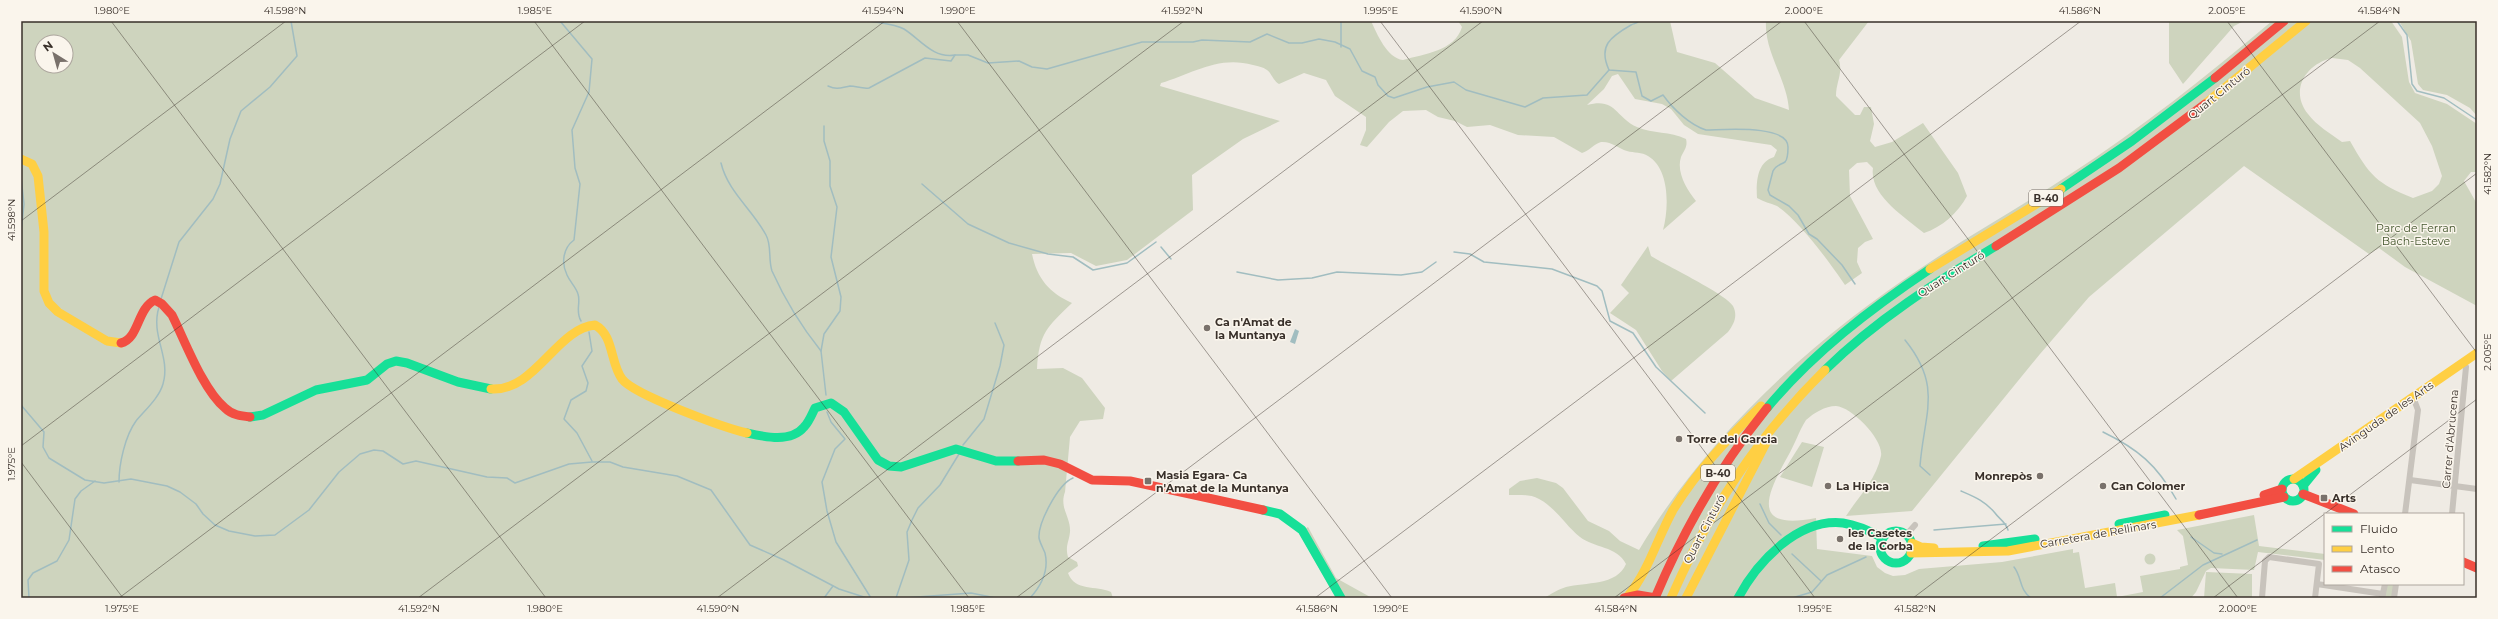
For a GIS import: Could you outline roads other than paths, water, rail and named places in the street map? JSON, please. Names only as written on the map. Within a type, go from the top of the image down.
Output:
[{"type":"main road","name":"Quart Cinturó","points":[[1655,598],[1669,563],[1714,480],[1779,391],[1802,367],[1833,341],[1909,283],[2078,178],[2138,137],[2202,89],[2284,21]]},
{"type":"main road","name":"Quart Cinturó","points":[[1671,598],[1683,569],[1706,522],[1731,481],[1758,442],[1839,357],[1912,299],[2063,205],[2151,146],[2240,77],[2306,21]]},
{"type":"main road","points":[[21,159],[33,165],[38,176],[44,246],[44,294],[50,304],[116,344],[126,341],[132,335],[141,310],[146,304],[154,302],[164,305],[172,315],[212,396],[222,407],[240,417],[258,417],[318,389],[366,381],[387,364],[397,361],[440,377],[492,389],[504,389],[521,379],[577,331],[586,326],[593,326],[601,329],[606,335],[615,366],[631,387],[736,430],[782,438],[793,436],[804,428],[815,408],[831,403],[844,412],[878,460],[889,466],[901,467],[943,452],[956,450],[996,461],[1044,460],[1060,464],[1092,480],[1130,481],[1280,514],[1295,523],[1302,530],[1341,598]]},
{"type":"main road","name":"Avinguda de les Arts","points":[[2303,490],[2305,480],[2477,353]]},
{"type":"main road","name":"Avinguda de les Arts","points":[[2294,479],[2477,359]]},
{"type":"main road","points":[[1626,597],[1642,578],[1657,542],[1683,493],[1728,439],[1779,391]]},
{"type":"main road","points":[[1686,598],[1764,445],[1794,404]]},
{"type":"main road","points":[[2303,490],[2298,500],[2293,501],[2283,493],[2286,482],[2294,479],[2303,490],[2352,513]]},
{"type":"main road","name":"Carretera de Rellinars","points":[[1912,543],[1921,548],[1941,548],[2015,542],[2177,514],[2283,493]]},
{"type":"main road","name":"Carretera de Rellinars","points":[[1911,553],[2008,551],[2146,526],[2283,493]]},
{"type":"main road","points":[[1738,598],[1747,580],[1759,565],[1793,536],[1808,528],[1825,523],[1846,524],[1868,530],[1883,538]]},
{"type":"main road","points":[[1895,530],[1907,534],[1912,543],[1911,553],[1900,562],[1887,560],[1880,548],[1883,538],[1895,530]]},
{"type":"main road","points":[[2464,562],[2477,568]]},
{"type":"main road","points":[[1626,597],[1643,595],[1655,598]]},
{"type":"street","name":"Carrer d'Abrucena","points":[[2452,513],[2456,488],[2453,486],[2466,367]]},
{"type":"street","points":[[2404,513],[2410,480],[2418,410],[2414,400]]},
{"type":"street","points":[[2410,480],[2477,489]]},
{"type":"street","points":[[1907,534],[1915,525]]},
{"type":"street","points":[[2262,598],[2265,561],[2269,557],[2319,564],[2315,598]]},
{"type":"street","points":[[2317,584],[2382,596],[2385,585]]},
{"type":"street","points":[[2394,598],[2396,585]]},
{"type":"water","points":[[1295,329],[1299,331],[1295,344],[1290,342]]},
{"type":"waterway","points":[[161,299],[179,242],[213,199],[220,184],[230,139],[241,111],[270,87],[297,56],[291,21]]},
{"type":"waterway","points":[[560,21],[592,59],[589,92],[572,130],[575,168],[580,184],[574,240],[567,247],[564,256],[565,270],[578,294],[578,314],[581,321]]},
{"type":"waterway","points":[[870,21],[900,27],[933,51],[940,54],[955,55]]},
{"type":"waterway","points":[[1341,21],[1341,47]]},
{"type":"waterway","points":[[1639,21],[1617,34],[1608,43],[1605,55],[1609,70],[1636,72],[1642,96],[1651,101],[1663,95],[1682,116],[1700,128],[1706,130],[1753,130],[1778,135],[1785,140],[1788,147],[1787,159],[1773,171],[1768,190],[1770,195],[1789,206],[1798,215],[1809,234],[1817,239],[1842,265],[1855,284]]},
{"type":"waterway","points":[[2397,21],[2407,35],[2412,84],[2417,91],[2444,98],[2477,120]]},
{"type":"waterway","points":[[828,86],[836,88],[850,86],[869,88],[925,58],[951,61],[955,55],[968,55],[988,63],[1019,61],[1032,67],[1047,69],[1142,42],[1193,42],[1202,40],[1250,42],[1267,34],[1289,43],[1302,43],[1319,39],[1335,42],[1350,49],[1362,71],[1375,77],[1378,85],[1388,96],[1394,98],[1427,87],[1454,82],[1466,90],[1525,107],[1543,98],[1587,95],[1609,70]]},
{"type":"waterway","points":[[824,126],[824,141],[830,161],[830,186],[837,207],[831,257],[841,297],[840,311],[824,334],[821,351],[826,395]]},
{"type":"waterway","points":[[721,163],[729,183],[768,239],[772,271],[782,292],[800,322],[821,351]]},
{"type":"waterway","points":[[21,177],[24,204],[21,233]]},
{"type":"waterway","points":[[922,184],[968,224],[1009,243],[1048,254],[1073,257],[1093,270],[1127,263],[1156,242]]},
{"type":"waterway","points":[[1161,247],[1171,259]]},
{"type":"waterway","points":[[1454,252],[1470,254],[1484,262],[1552,269],[1597,286],[1602,291],[1610,321],[1633,333],[1656,367],[1705,413]]},
{"type":"waterway","points":[[1237,272],[1278,280],[1312,278],[1337,272],[1401,275],[1422,272],[1436,262]]},
{"type":"waterway","points":[[119,482],[121,459],[132,427],[151,404],[163,384],[165,374],[164,364],[157,327],[159,307]]},
{"type":"waterway","points":[[963,445],[984,419],[1000,366],[1004,345],[995,323]]},
{"type":"waterway","points":[[589,332],[592,351],[582,366],[588,383],[586,391],[571,400],[564,419],[577,433],[592,461]]},
{"type":"waterway","points":[[1905,340],[1917,357],[1924,372],[1928,387],[1927,415],[1920,466],[1930,475]]},
{"type":"waterway","points":[[21,405],[44,432],[43,447],[49,458],[85,480],[104,483],[131,479],[167,486],[180,492],[196,504],[203,514],[215,525],[229,531],[255,536],[275,535],[309,510],[339,472],[360,454],[374,450],[383,451],[403,464],[416,461],[487,477],[507,478],[515,483],[569,464],[592,462],[610,462],[623,467],[677,476],[711,490],[750,545],[784,560],[839,589],[867,598]]},
{"type":"waterway","points":[[827,412],[831,422],[845,439],[835,449],[822,482],[827,511],[836,542],[871,598]]},
{"type":"waterway","points":[[2103,432],[2115,438],[2146,459],[2162,477],[2176,499]]},
{"type":"waterway","points":[[896,598],[909,560],[907,532],[912,520],[918,508],[940,485],[959,454]]},
{"type":"waterway","points":[[1030,598],[1041,583],[1045,572],[1045,553],[1039,538],[1045,514],[1061,488],[1073,478]]},
{"type":"waterway","points":[[29,598],[28,580],[33,573],[57,561],[69,540],[75,499],[81,491],[95,481]]},
{"type":"waterway","points":[[1961,491],[1984,502],[2004,523],[2008,530]]},
{"type":"waterway","points":[[1760,504],[1769,523],[1781,535]]},
{"type":"waterway","points":[[1934,530],[2006,524]]},
{"type":"waterway","points":[[2191,537],[2214,553],[2222,554]]},
{"type":"waterway","points":[[2160,598],[2203,565],[2257,540]]},
{"type":"waterway","points":[[1792,554],[1821,581]]},
{"type":"waterway","points":[[1792,598],[1812,592],[1827,575],[1866,557]]},
{"type":"waterway","points":[[2014,567],[2017,571],[2024,591],[2031,598]]},
{"type":"waterway","points":[[824,598],[833,586]]},
{"type":"waterway","points":[[904,598],[971,593],[996,598]]},
{"type":"place","name":"Ca n'Amat de la Muntanya","points":[[1207,328]]},
{"type":"place","name":"Torre del Garcia","points":[[1679,439]]},
{"type":"place","name":"Monrepòs","points":[[2040,476]]},
{"type":"place","name":"Masia Egara- Ca n'Amat de la Muntanya","points":[[1148,481]]},
{"type":"place","name":"La Hípica","points":[[1828,486]]},
{"type":"place","name":"Can Colomer","points":[[2103,486]]},
{"type":"place","name":"Arts","points":[[2324,498]]},
{"type":"place","name":"les Casetes de la Corba","points":[[1840,539]]},
{"type":"park label","name":"Parc de Ferran Bach-Esteve","points":[[2416,234]]}]
